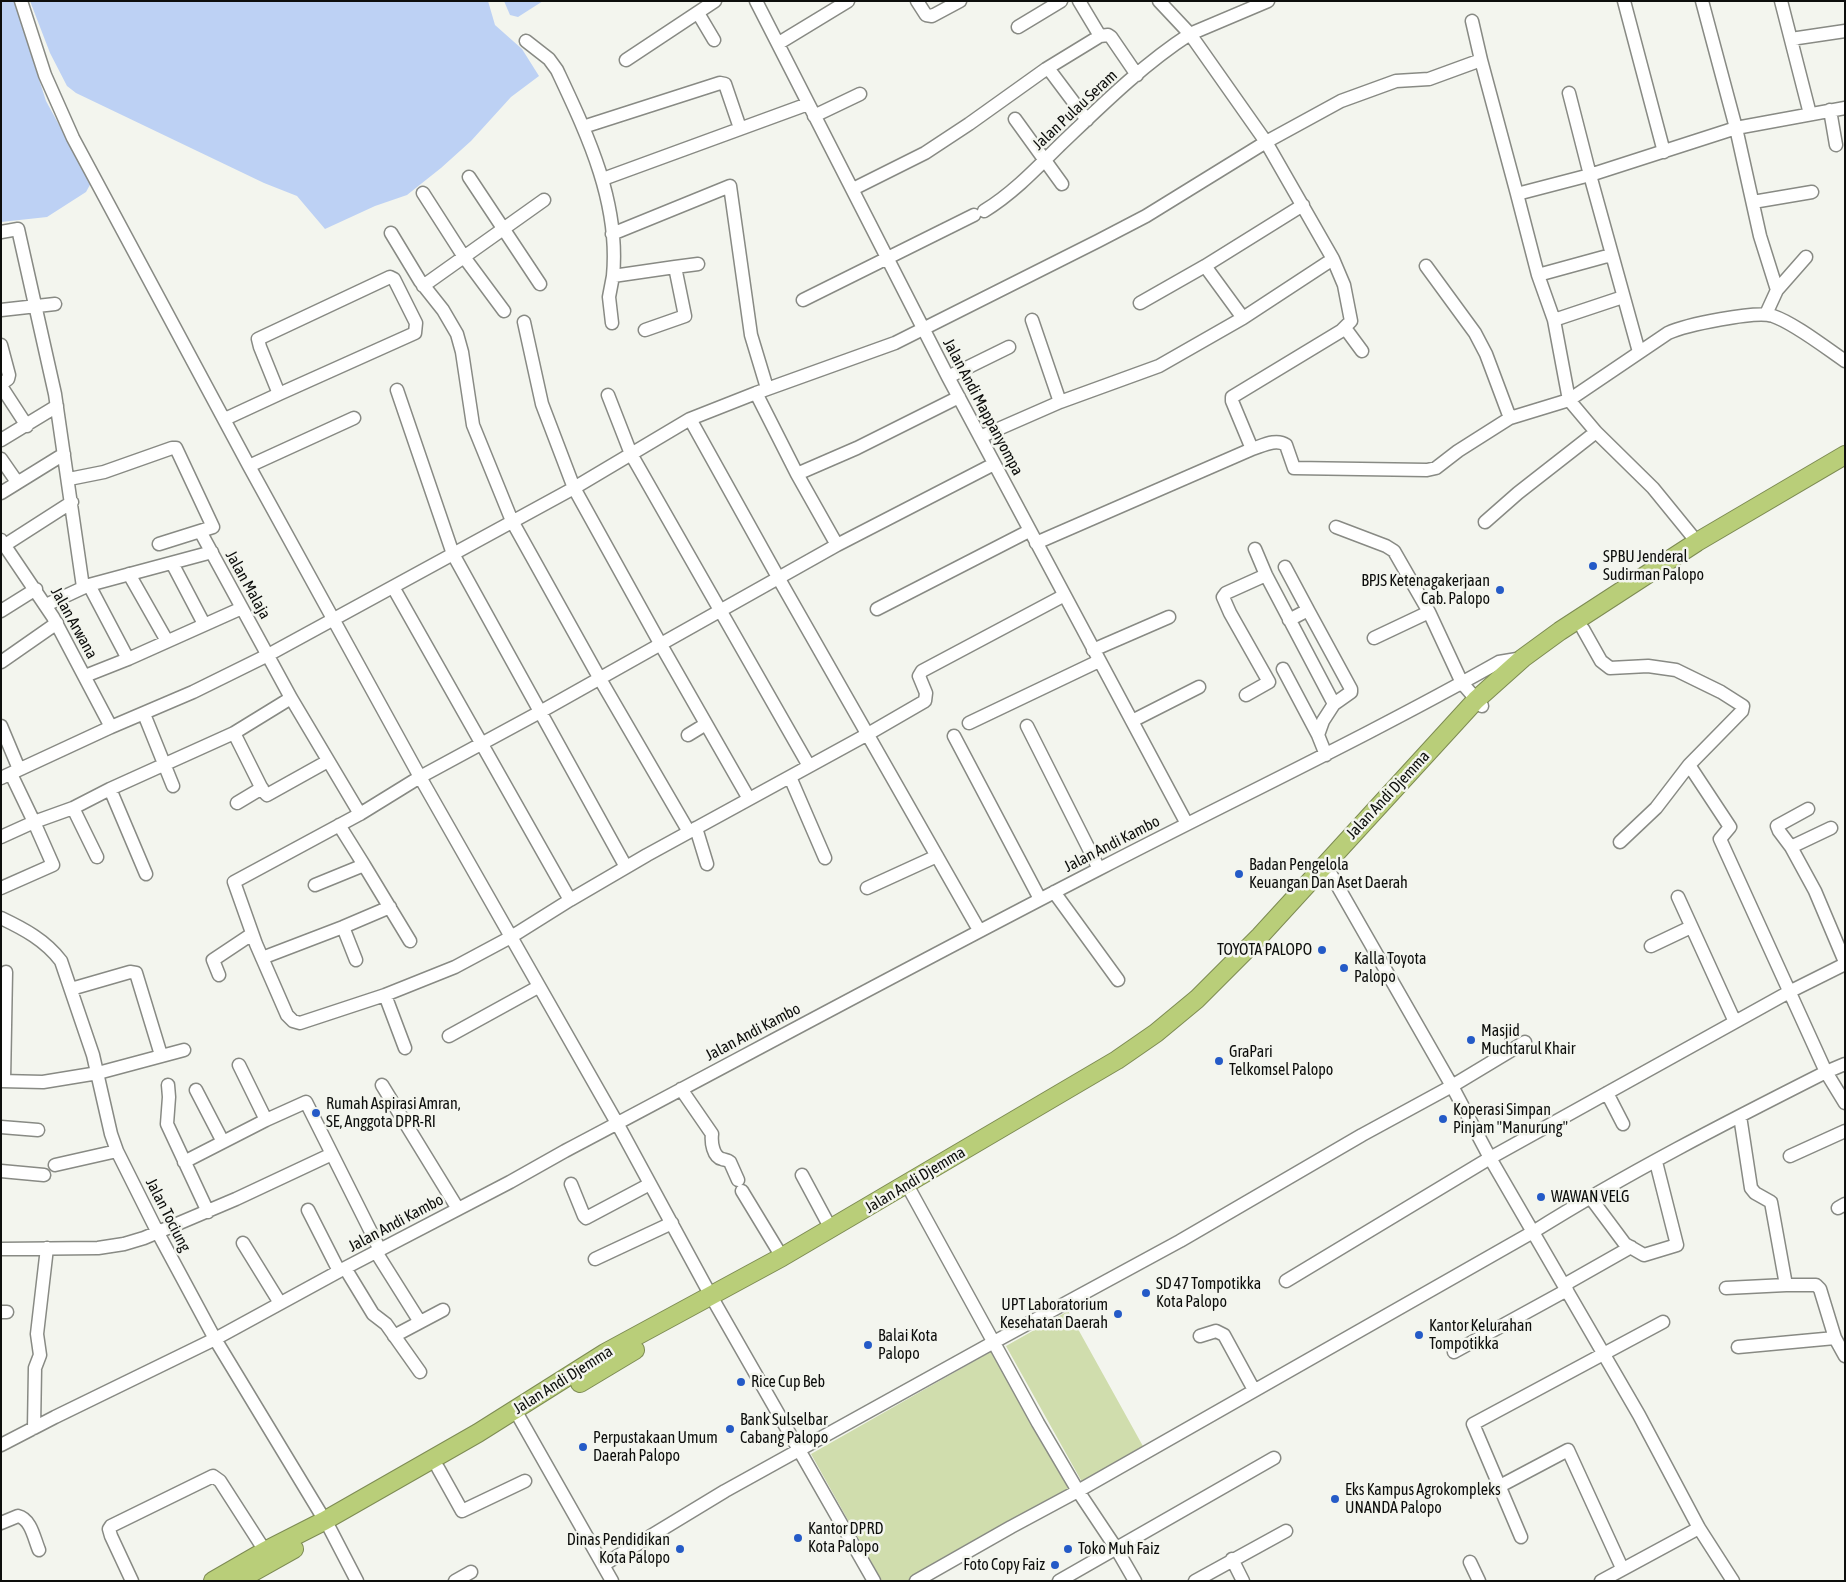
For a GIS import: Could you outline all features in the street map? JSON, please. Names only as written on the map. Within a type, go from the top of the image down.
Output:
[{"type":"highway","points":[[1526,661],[1560,631],[1697,542],[1845,455]]},
{"type":"highway","points":[[1526,661],[1541,655],[1681,566],[1845,466]]},
{"type":"highway","name":"Jalan Andi Djemma","points":[[213,1581],[265,1551],[327,1525],[438,1468],[605,1353],[714,1300],[908,1189],[1117,1060],[1156,1033],[1196,999],[1328,868],[1479,703],[1526,661]]},
{"type":"highway","name":"Jalan Andi Djemma","points":[[714,1300],[782,1257],[908,1189]]},
{"type":"highway","name":"Jalan Andi Djemma","points":[[238,1581],[327,1525],[518,1414]]},
{"type":"street","points":[[21,1],[45,75],[73,138],[332,620],[874,1581]]},
{"type":"street","points":[[626,60],[715,1]]},
{"type":"street","name":"Jalan Andi Mappanyompa","points":[[756,1],[948,377],[1063,596],[1187,824]]},
{"type":"street","points":[[779,43],[848,1]]},
{"type":"street","points":[[917,1],[926,14],[932,16],[960,1]]},
{"type":"street","points":[[1018,27],[1061,1]]},
{"type":"street","points":[[1079,1],[1100,36]]},
{"type":"street","points":[[1159,1],[1190,34],[1266,142],[1333,259],[1344,286],[1351,316],[1350,323],[1345,328],[1232,397],[1252,449]]},
{"type":"street","name":"Jalan Pulau Seram","points":[[803,300],[979,213],[1001,198],[1137,75],[1172,46],[1190,34],[1268,1]]},
{"type":"street","points":[[1624,1],[1664,152]]},
{"type":"street","points":[[1702,1],[1736,128],[1760,236],[1776,290]]},
{"type":"street","points":[[1781,1],[1810,114]]},
{"type":"street","points":[[698,13],[714,40]]},
{"type":"street","points":[[1472,21],[1538,275],[1554,320],[1569,400],[1596,432],[1653,488],[1697,542]]},
{"type":"street","points":[[1791,39],[1845,30]]},
{"type":"street","points":[[853,189],[925,153],[970,124],[1048,68],[1100,36],[1110,36],[1137,75]]},
{"type":"street","points":[[526,41],[552,62],[583,127],[603,178],[612,234],[613,276],[609,297],[612,323]]},
{"type":"street","points":[[10,774],[144,714],[268,655],[574,488],[690,419],[761,390],[895,343],[1146,216],[1266,142],[1342,101],[1377,86],[1403,79],[1429,79],[1481,60]]},
{"type":"street","points":[[1048,68],[1087,120]]},
{"type":"street","points":[[583,127],[720,83],[725,84],[740,128]]},
{"type":"street","points":[[1569,93],[1611,255],[1639,352]]},
{"type":"street","points":[[814,116],[860,94]]},
{"type":"street","points":[[603,178],[808,104]]},
{"type":"street","points":[[1517,194],[1590,175],[1736,128],[1845,108]]},
{"type":"street","points":[[1830,110],[1836,145]]},
{"type":"street","points":[[1015,119],[1062,184]]},
{"type":"street","points":[[469,177],[540,284]]},
{"type":"street","points":[[612,234],[730,186],[751,335],[761,390],[798,474],[837,545]]},
{"type":"street","points":[[1753,202],[1812,192]]},
{"type":"street","points":[[423,193],[464,257],[504,311]]},
{"type":"street","points":[[423,286],[544,200]]},
{"type":"street","points":[[1140,303],[1205,266],[1303,205]]},
{"type":"street","points":[[1,232],[18,229],[57,406],[86,586],[128,659]]},
{"type":"street","points":[[391,232],[423,286],[443,310],[457,334],[462,352],[473,425],[512,521],[600,679],[693,830],[707,864]]},
{"type":"street","points":[[1538,275],[1611,255]]},
{"type":"street","points":[[1766,314],[1776,290],[1806,257]]},
{"type":"street","points":[[980,436],[1060,402],[1159,366],[1243,318],[1333,259]]},
{"type":"street","points":[[613,276],[698,264]]},
{"type":"street","points":[[1205,266],[1243,318]]},
{"type":"street","points":[[1426,266],[1475,333],[1486,354],[1510,418]]},
{"type":"street","points":[[645,330],[685,316],[675,267]]},
{"type":"street","points":[[225,419],[414,335],[416,323],[393,278],[390,277],[258,339],[279,394]]},
{"type":"street","points":[[1554,320],[1623,297]]},
{"type":"street","points":[[1,310],[55,304]]},
{"type":"street","points":[[1036,544],[1252,449],[1271,443],[1283,442],[1286,444],[1294,468],[1436,468],[1458,451],[1510,418],[1569,400],[1668,333],[1682,328],[1766,314],[1786,322],[1845,361]]},
{"type":"street","points":[[1032,320],[1060,402]]},
{"type":"street","points":[[524,322],[542,404],[574,488],[749,799]]},
{"type":"street","points":[[1345,328],[1362,351]]},
{"type":"street","points":[[1,345],[9,375],[8,379],[1,385],[27,426]]},
{"type":"street","points":[[948,377],[1009,347]]},
{"type":"street","points":[[398,390],[453,554],[626,867]]},
{"type":"street","points":[[608,395],[631,454],[808,766]]},
{"type":"street","points":[[798,474],[857,448],[959,397]]},
{"type":"street","points":[[1,440],[27,426],[57,406]]},
{"type":"street","points":[[249,466],[354,418]]},
{"type":"street","points":[[690,419],[979,930]]},
{"type":"street","points":[[1485,522],[1518,493],[1596,432]]},
{"type":"street","points":[[69,479],[97,474],[176,448],[213,526],[212,528],[159,544]]},
{"type":"street","points":[[1,493],[64,454]]},
{"type":"street","points":[[1,459],[17,482]]},
{"type":"street","points":[[994,464],[837,545],[600,679],[420,777],[360,814],[234,882],[252,934],[287,1015],[297,1023],[385,995],[446,972],[511,937],[626,867],[868,734],[924,701],[926,693],[919,676],[922,671],[1063,596]]},
{"type":"street","points":[[3,542],[72,502]]},
{"type":"street","points":[[1336,527],[1386,546],[1394,551],[1429,612],[1462,683],[1479,703]]},
{"type":"street","name":"Jalan Malaja","points":[[200,531],[291,698],[360,814]]},
{"type":"street","points":[[876,609],[1029,531]]},
{"type":"street","name":"Jalan Arwana","points":[[3,542],[57,623],[112,727]]},
{"type":"street","points":[[1255,549],[1266,575],[1334,704]]},
{"type":"street","points":[[46,605],[86,586],[212,552]]},
{"type":"street","points":[[172,563],[204,624]]},
{"type":"street","points":[[1285,567],[1351,689],[1351,694],[1334,704],[1323,721],[1318,735]]},
{"type":"street","points":[[129,574],[167,641]]},
{"type":"street","points":[[1246,695],[1269,682],[1223,597],[1226,593],[1266,575]]},
{"type":"street","points":[[393,586],[570,900]]},
{"type":"street","points":[[1,611],[36,589]]},
{"type":"street","points":[[85,676],[242,608]]},
{"type":"street","points":[[1289,620],[1308,610]]},
{"type":"street","points":[[1374,638],[1429,612]]},
{"type":"street","points":[[969,723],[1169,618]]},
{"type":"street","points":[[1,662],[57,623]]},
{"type":"street","points":[[1582,629],[1602,661],[1610,668],[1648,666],[1676,670],[1714,688],[1742,705],[1743,708],[1689,765],[1656,808],[1620,842]]},
{"type":"street","name":"Jalan Andi Kambo","points":[[1,1445],[215,1339],[979,930],[1326,755],[1499,662],[1526,661]]},
{"type":"street","points":[[1282,669],[1318,735],[1326,755]]},
{"type":"street","points":[[1132,721],[1199,687]]},
{"type":"street","points":[[1,838],[34,822],[73,808],[110,789],[234,733],[291,698]]},
{"type":"street","points":[[144,714],[173,786]]},
{"type":"street","points":[[688,735],[706,724]]},
{"type":"street","points":[[1,726],[10,774],[34,822],[52,865],[1,888]]},
{"type":"street","points":[[1027,726],[1099,868]]},
{"type":"street","points":[[234,733],[266,794],[328,761]]},
{"type":"street","points":[[954,736],[1040,899]]},
{"type":"street","points":[[1689,765],[1730,827],[1720,839],[1826,1072],[1845,1103]]},
{"type":"street","points":[[790,777],[825,858]]},
{"type":"street","points":[[237,803],[262,788]]},
{"type":"street","points":[[110,789],[146,874]]},
{"type":"street","points":[[73,808],[97,857]]},
{"type":"street","points":[[1286,1280],[1490,1158],[1789,992],[1845,963],[1815,891],[1777,826],[1808,809]]},
{"type":"street","points":[[339,825],[410,941]]},
{"type":"street","points":[[1791,847],[1831,828]]},
{"type":"street","points":[[867,888],[937,856]]},
{"type":"street","points":[[315,885],[364,865]]},
{"type":"street","points":[[1328,868],[1452,1086],[1490,1158],[1604,1352],[1699,1528],[1733,1581]]},
{"type":"street","points":[[1054,892],[1118,980]]},
{"type":"street","points":[[1678,897],[1735,1022]]},
{"type":"street","points":[[262,958],[343,928],[390,907]]},
{"type":"street","name":"Jalan Tociung","points":[[1,918],[40,940],[52,949],[61,961],[98,1073],[111,1134],[118,1151],[158,1233],[215,1339],[327,1525],[357,1581]]},
{"type":"street","points":[[343,928],[356,960]]},
{"type":"street","points":[[1651,946],[1691,928]]},
{"type":"street","points":[[219,975],[213,960],[252,934]]},
{"type":"street","points":[[6,972],[2,1081],[43,1082],[98,1073],[184,1050]]},
{"type":"street","points":[[71,989],[130,972],[136,973],[161,1055]]},
{"type":"street","points":[[449,1036],[538,987]]},
{"type":"street","points":[[385,995],[405,1048]]},
{"type":"street","points":[[603,1565],[726,1491],[1180,1241],[1362,1135],[1452,1086],[1525,1042]]},
{"type":"street","points":[[916,1581],[1533,1232],[1590,1197],[1740,1116],[1845,1064]]},
{"type":"street","points":[[239,1065],[266,1120]]},
{"type":"street","points":[[382,1085],[458,1209]]},
{"type":"street","points":[[168,1086],[167,1124],[208,1212]]},
{"type":"street","points":[[681,1089],[712,1134],[712,1147],[719,1158],[730,1162],[740,1186],[782,1257]]},
{"type":"street","points":[[196,1090],[223,1142]]},
{"type":"street","points":[[1607,1093],[1623,1124]]},
{"type":"street","points":[[184,1162],[266,1120],[306,1102],[378,1251],[420,1322]]},
{"type":"street","points":[[1740,1116],[1751,1188],[1755,1193],[1771,1202],[1786,1285]]},
{"type":"street","points":[[1,1127],[38,1130]]},
{"type":"street","points":[[1790,1156],[1845,1131]]},
{"type":"street","points":[[55,1165],[118,1151]]},
{"type":"street","points":[[1,1249],[83,1249],[124,1244],[158,1233],[208,1212],[332,1154]]},
{"type":"street","points":[[1590,1197],[1625,1244],[1644,1255],[1678,1244],[1656,1162]]},
{"type":"street","points":[[1,1171],[44,1175]]},
{"type":"street","points":[[802,1175],[831,1229]]},
{"type":"street","points":[[571,1184],[584,1216],[588,1218],[650,1184]]},
{"type":"street","points":[[908,1189],[1038,1423],[1135,1581]]},
{"type":"street","points":[[308,1210],[342,1270],[373,1314],[384,1322],[420,1372]]},
{"type":"street","points":[[595,1259],[672,1222]]},
{"type":"street","points":[[243,1243],[280,1303]]},
{"type":"street","points":[[1454,1352],[1631,1247]]},
{"type":"street","points":[[34,1428],[35,1368],[40,1355],[37,1334],[47,1248]]},
{"type":"street","points":[[1726,1288],[1813,1284],[1818,1286],[1835,1338],[1845,1356]]},
{"type":"street","points":[[394,1336],[443,1310]]},
{"type":"street","points":[[1521,1537],[1473,1424],[1663,1322]]},
{"type":"street","points":[[1200,1336],[1216,1331],[1224,1335],[1254,1390]]},
{"type":"street","points":[[1738,1347],[1835,1338]]},
{"type":"street","points":[[518,1414],[612,1581]]},
{"type":"street","points":[[1500,1486],[1568,1450],[1622,1568]]},
{"type":"street","points":[[1059,1581],[1274,1458]]},
{"type":"street","points":[[438,1468],[462,1511],[525,1481]]},
{"type":"street","points":[[132,1581],[109,1528],[213,1476],[220,1480],[265,1551]]},
{"type":"street","points":[[1,1523],[18,1516],[23,1517],[29,1525],[39,1550]]},
{"type":"street","points":[[1601,1581],[1699,1528]]},
{"type":"street","points":[[1195,1581],[1286,1531]]},
{"type":"street","points":[[1232,1559],[1243,1581]]},
{"type":"street","points":[[1470,1562],[1479,1581]]},
{"type":"street","points":[[455,1581],[471,1572]]},
{"type":"green space","points":[[1068,1311],[1144,1448],[1082,1482],[1006,1346]]},
{"type":"green space","points":[[992,1351],[1069,1488],[907,1581],[882,1581],[811,1454]]},
{"type":"water","points":[[1,1],[14,1],[46,101],[91,183],[86,192],[47,217],[1,222]]},
{"type":"water","points":[[30,1],[488,1],[495,25],[522,49],[539,76],[511,97],[471,141],[407,195],[375,206],[325,229],[297,196],[264,183],[76,93],[67,86],[50,53]]},
{"type":"water","points":[[504,1],[543,1],[518,17],[510,15]]},
{"type":"place","name":"SPBU Jenderal Sudirman Palopo","points":[[1593,566]]},
{"type":"place","name":"BPJS Ketenagakerjaan Cab. Palopo","points":[[1500,590]]},
{"type":"place","name":"Badan Pengelola Keuangan Dan Aset Daerah","points":[[1239,874]]},
{"type":"place","name":"TOYOTA PALOPO","points":[[1322,950]]},
{"type":"place","name":"Kalla Toyota Palopo","points":[[1344,968]]},
{"type":"place","name":"Masjid Muchtarul Khair","points":[[1471,1040]]},
{"type":"place","name":"GraPari Telkomsel Palopo","points":[[1219,1061]]},
{"type":"place","name":"Rumah Aspirasi Amran, SE, Anggota DPR-RI","points":[[316,1113]]},
{"type":"place","name":"Koperasi Simpan Pinjam \"Manurung\"","points":[[1443,1119]]},
{"type":"place","name":"WAWAN VELG","points":[[1541,1197]]},
{"type":"place","name":"SD 47 Tompotikka Kota Palopo","points":[[1146,1293]]},
{"type":"place","name":"UPT Laboratorium Kesehatan Daerah","points":[[1118,1314]]},
{"type":"place","name":"Kantor Kelurahan Tompotikka","points":[[1419,1335]]},
{"type":"place","name":"Balai Kota Palopo","points":[[868,1345]]},
{"type":"place","name":"Rice Cup Beb","points":[[741,1382]]},
{"type":"place","name":"Bank Sulselbar Cabang Palopo","points":[[730,1429]]},
{"type":"place","name":"Perpustakaan Umum Daerah Palopo","points":[[583,1447]]},
{"type":"place","name":"Eks Kampus Agrokompleks UNANDA Palopo","points":[[1335,1499]]},
{"type":"place","name":"Kantor DPRD Kota Palopo","points":[[798,1538]]},
{"type":"place","name":"Dinas Pendidikan Kota Palopo","points":[[680,1549]]},
{"type":"place","name":"Toko Muh Faiz","points":[[1068,1549]]},
{"type":"place","name":"Foto Copy Faiz","points":[[1055,1565]]}]
